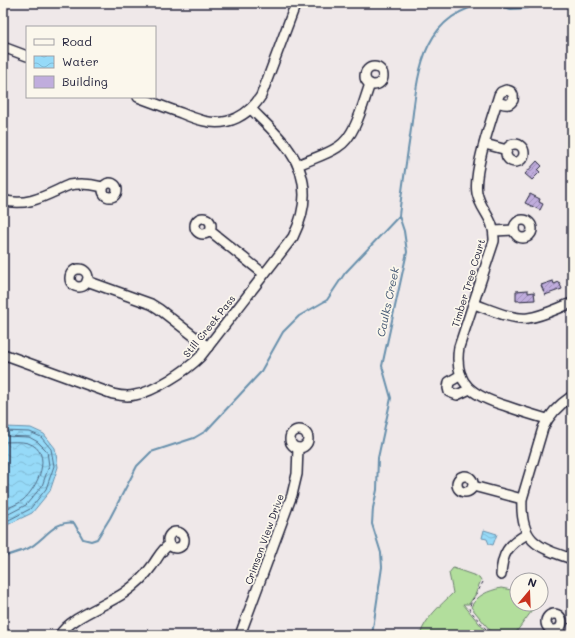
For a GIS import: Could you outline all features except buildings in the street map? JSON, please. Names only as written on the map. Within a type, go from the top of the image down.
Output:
[{"type":"street","points":[[141,98],[213,123],[231,121],[241,116],[257,103],[264,89],[296,3]]},
{"type":"street","points":[[3,47],[26,56]]},
{"type":"street","points":[[298,165],[333,150],[344,142],[353,129],[370,84]]},
{"type":"street","name":"Timber Tree Court","points":[[460,375],[458,356],[459,347],[494,241],[492,223],[477,194],[476,178],[497,102]]},
{"type":"street","name":"Still Creek Pass","points":[[3,354],[114,394],[129,396],[137,395],[152,389],[185,370],[200,356],[293,237],[301,220],[304,192],[298,165],[288,148],[251,109]]},
{"type":"street","points":[[485,144],[507,150]]},
{"type":"street","points":[[3,200],[18,203],[31,201],[69,185],[75,184],[88,184],[103,187]]},
{"type":"street","points":[[494,231],[514,230]]},
{"type":"street","points":[[210,231],[264,274]]},
{"type":"street","points":[[87,281],[151,304],[208,347]]},
{"type":"street","points":[[474,304],[510,316],[527,318],[543,314],[572,303]]},
{"type":"street","points":[[470,389],[457,395],[449,392],[449,382],[460,375],[462,380],[470,389],[482,397],[492,402],[547,419]]},
{"type":"street","points":[[572,396],[561,404],[547,419],[522,499],[522,516],[527,534],[542,548],[572,559]]},
{"type":"street","name":"Crimson View Drive","points":[[240,635],[292,495],[297,474],[298,448]]},
{"type":"street","points":[[473,486],[522,499]]},
{"type":"street","points":[[501,575],[502,562],[506,550],[527,534]]},
{"type":"street","points":[[60,635],[70,624],[125,592],[142,578],[163,549],[169,545]]},
{"type":"path","points":[[483,582],[475,598],[472,600],[469,609],[491,635]]},
{"type":"path","points":[[559,629],[572,624]]},
{"type":"green space","points":[[453,568],[479,577],[481,580],[475,595],[469,604],[463,604],[489,635],[420,635],[429,617],[453,593],[449,573]]},
{"type":"green space","points":[[501,588],[509,590],[509,612],[531,612],[514,635],[494,635],[471,607],[476,599],[483,594]]},
{"type":"water","points":[[3,428],[31,428],[44,434],[55,448],[58,467],[50,491],[32,513],[3,527]]},
{"type":"water","points":[[484,530],[497,534],[493,545],[489,544],[487,539],[482,538]]},
{"type":"waterway","name":"Caulks Creek","points":[[487,3],[511,9],[528,8],[533,3]]},
{"type":"waterway","name":"Caulks Creek","points":[[372,635],[382,567],[381,553],[372,524],[373,508],[377,490],[378,458],[391,398],[382,366],[407,252],[404,231],[399,216],[416,88],[420,68],[426,50],[435,34],[448,20],[465,10],[487,3]]},
{"type":"waterway","points":[[3,557],[33,546],[60,524],[74,523],[83,539],[91,541],[97,539],[110,518],[137,466],[151,452],[194,438],[206,431],[260,373],[283,332],[299,316],[327,300],[345,273],[399,216]]}]
